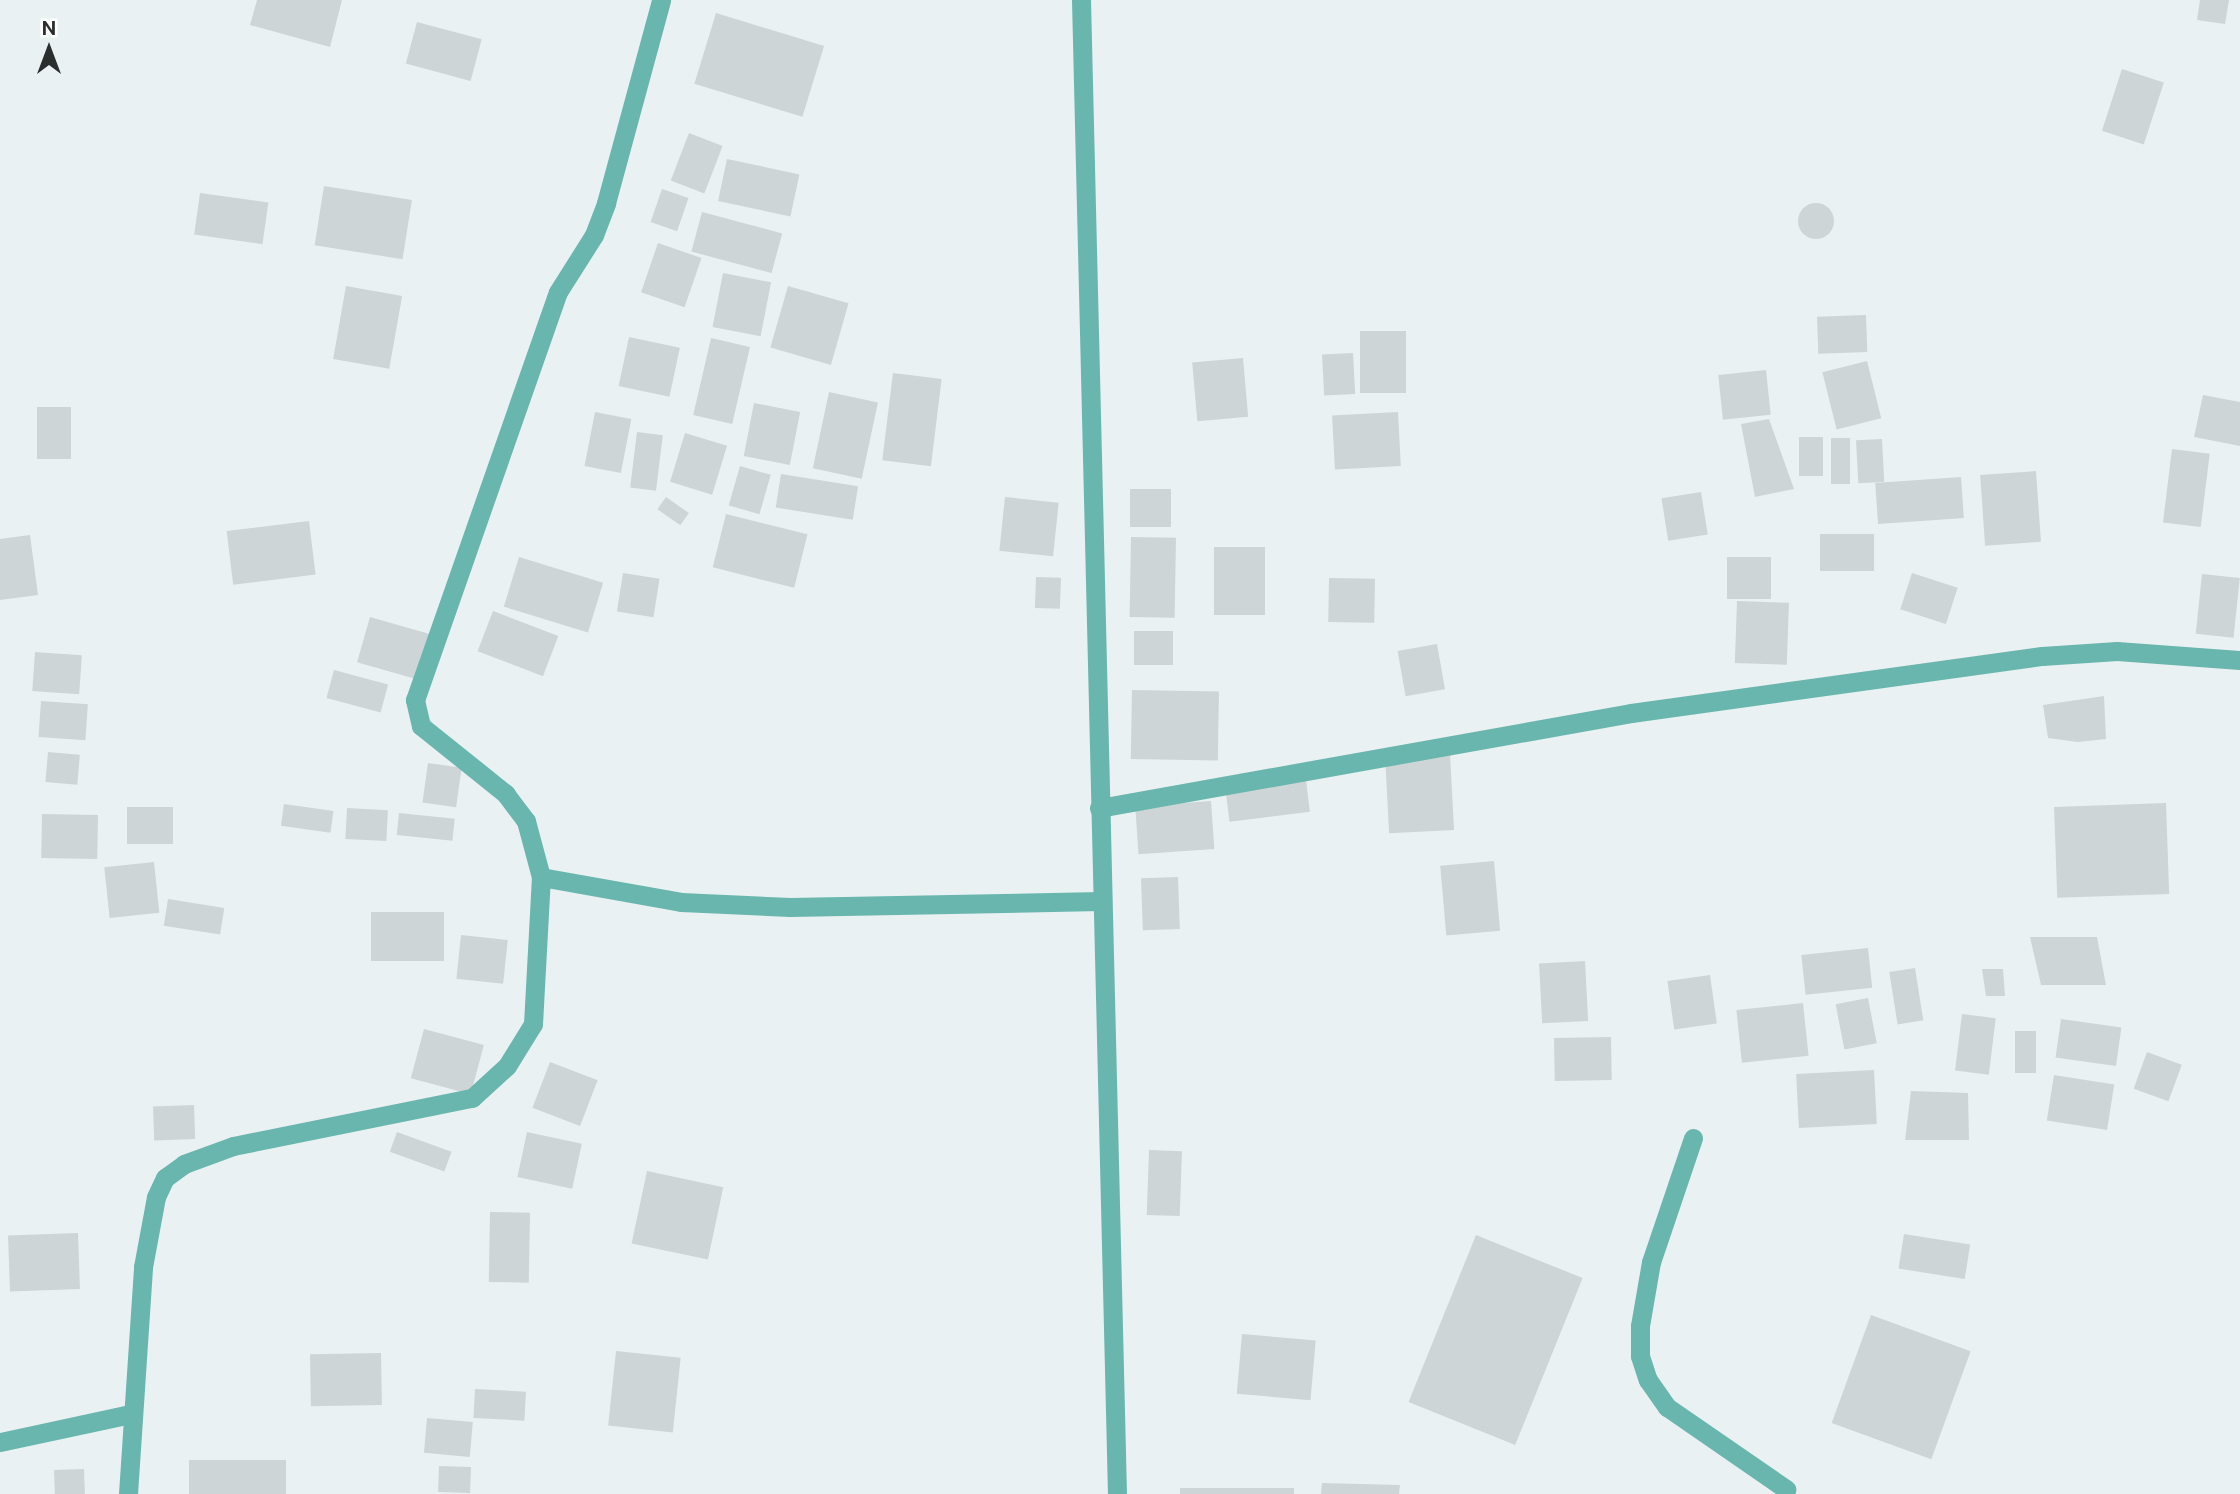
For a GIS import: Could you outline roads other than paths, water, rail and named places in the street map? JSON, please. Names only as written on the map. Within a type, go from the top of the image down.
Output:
[{"type":"street","points":[[128,1494],[131,1415],[143,1267],[156,1197],[165,1178],[184,1164],[233,1146],[454,1104],[488,1086],[513,1059],[533,1024],[541,877],[526,821],[506,794],[421,726],[415,700],[558,292],[594,235],[606,203],[661,0]]},
{"type":"street","points":[[1082,0],[1101,901],[1117,1494]]},
{"type":"street","points":[[1099,808],[1631,713],[2029,658],[2117,651],[2240,660]]},
{"type":"street","points":[[541,877],[681,902],[790,907],[1101,901]]},
{"type":"street","points":[[1693,1138],[1651,1262],[1640,1326],[1640,1356],[1648,1380],[1668,1407],[1789,1492]]},
{"type":"street","points":[[0,1442],[131,1415]]}]
